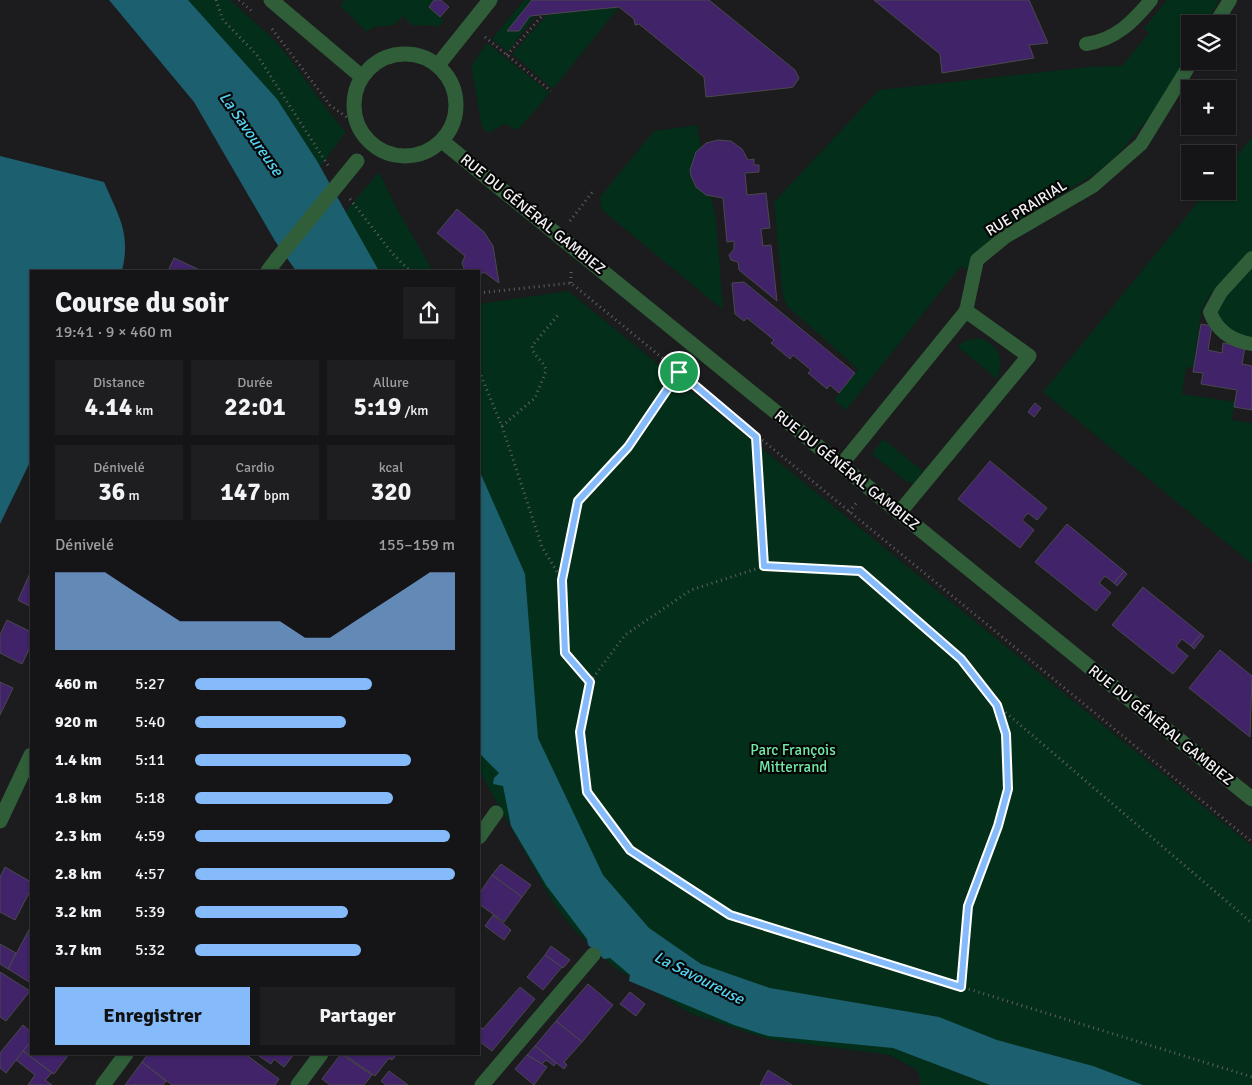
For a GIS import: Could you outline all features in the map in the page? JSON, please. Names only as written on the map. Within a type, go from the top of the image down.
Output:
[{"type":"street","points":[[271,0],[362,77]]},
{"type":"street","points":[[438,65],[490,0]]},
{"type":"street","points":[[406,53],[423,57],[438,65],[449,78],[455,94],[456,111],[452,127],[442,141],[422,153],[400,156],[385,152],[372,144],[357,125],[354,108],[355,92],[362,77],[373,64],[389,56],[406,53]]},
{"type":"street","name":"RUE DU GÉNÉRAL GAMBIEZ","points":[[442,141],[1252,798]]},
{"type":"street","points":[[273,265],[372,144]]},
{"type":"street","points":[[899,512],[1029,356],[966,311]]},
{"type":"street","points":[[0,821],[30,756]]},
{"type":"street","points":[[480,836],[496,813]]},
{"type":"street","points":[[482,1085],[593,955]]},
{"type":"street","points":[[103,1085],[125,1055]]},
{"type":"street","points":[[298,1085],[319,1055]]},
{"type":"lane","points":[[1086,44],[1102,42],[1125,29],[1151,0]]},
{"type":"lane","points":[[1221,15],[1230,0]]},
{"type":"lane","name":"RUE PRAIRIAL","points":[[841,465],[966,311],[977,260],[1005,237],[1093,186],[1141,144],[1186,70]]},
{"type":"lane","points":[[1252,258],[1221,292],[1210,312],[1214,323],[1226,334],[1237,342],[1252,344]]},
{"type":"path","points":[[216,0],[223,20],[258,55],[331,170]]},
{"type":"path","points":[[239,0],[258,17]]},
{"type":"path","points":[[508,55],[543,15]]},
{"type":"path","points":[[265,23],[330,105],[357,125]]},
{"type":"path","points":[[485,37],[551,92]]},
{"type":"path","points":[[347,195],[392,253],[409,270]]},
{"type":"path","points":[[480,293],[572,283],[756,437],[1102,717],[1252,842]]},
{"type":"path","points":[[502,426],[535,398],[539,391],[546,371],[543,363],[532,353],[532,346],[558,315]]},
{"type":"path","points":[[590,682],[565,653],[562,580],[578,501],[628,447],[679,372]]},
{"type":"path","points":[[480,373],[502,426],[542,547],[562,580]]},
{"type":"path","points":[[756,437],[764,566]]},
{"type":"path","points":[[1252,923],[997,705],[961,659],[860,571],[764,566],[691,590],[625,635],[590,682],[580,732],[587,792],[630,850],[730,915],[1252,1077]]},
{"type":"path","points":[[961,987],[968,906],[998,826],[1008,789],[1006,734],[997,705]]},
{"type":"green space","points":[[176,0],[230,0],[270,36],[284,52],[346,132],[314,175]]},
{"type":"green space","points":[[344,0],[434,0],[429,7],[444,20],[437,28],[434,25],[413,26],[403,16],[394,25],[373,27],[367,32],[340,6]]},
{"type":"green space","points":[[524,0],[532,0],[508,31],[519,30],[530,16],[535,16],[508,52],[492,39]]},
{"type":"green space","points":[[1167,0],[1219,0],[1211,15],[1181,15],[1181,66],[1154,112],[1117,155],[1096,173],[1012,225],[990,241],[966,270],[961,266],[846,410],[834,400],[858,369],[787,306],[783,296],[774,202],[879,90],[1088,67],[1122,66],[1149,33],[1144,28]]},
{"type":"green space","points":[[619,7],[553,89],[512,54],[547,15]]},
{"type":"green space","points":[[487,43],[550,93],[518,130],[504,124],[491,132],[486,132],[482,127],[471,66]]},
{"type":"green space","points":[[697,125],[701,147],[693,160],[691,167],[692,175],[699,188],[711,197],[716,219],[723,310],[602,210],[600,197],[654,131]]},
{"type":"green space","points":[[1252,137],[1252,251],[1211,293],[1202,308],[1193,368],[1186,367],[1182,394],[1235,402],[1232,420],[1252,423],[1252,564],[1043,392],[1200,200],[1236,200],[1236,157]]},
{"type":"green space","points":[[379,172],[397,209],[432,270],[296,270]]},
{"type":"green space","points":[[1252,266],[1252,336],[1240,334],[1225,327],[1217,311],[1230,289]]},
{"type":"green space","name":"Parc François Mitterrand","points":[[568,291],[1252,846],[1252,1085],[921,1085],[917,1070],[890,1055],[768,1039],[692,1014],[615,968],[574,930],[554,904],[480,772],[480,304]]},
{"type":"green space","points":[[979,338],[986,340],[996,348],[999,354],[1000,366],[997,379],[957,346],[965,341]]},
{"type":"green space","points":[[883,439],[923,471],[914,483],[907,482],[873,455]]},
{"type":"water","name":"La Savoureuse","points":[[109,0],[188,0],[277,99],[317,161],[378,270],[295,270],[275,241],[194,102]]},
{"type":"water","points":[[0,156],[104,182],[122,225],[125,246],[122,270],[30,270],[30,462],[0,524]]},
{"type":"water","name":"La Savoureuse","points":[[480,472],[525,574],[538,738],[603,875],[649,928],[701,964],[770,988],[939,1017],[997,1040],[1093,1066],[1143,1085],[990,1085],[893,1048],[768,1036],[734,1025],[629,981],[630,975],[610,958],[604,959],[588,945],[587,939],[546,885],[511,826],[503,786],[493,784],[494,778],[499,773],[480,754]]},
{"type":"building","points":[[434,0],[441,0],[449,7],[440,17],[429,7]]},
{"type":"building","points":[[532,0],[709,0],[795,70],[799,78],[793,87],[706,97],[704,77],[639,24],[635,25],[634,19],[619,7],[530,16],[519,31],[507,31]]},
{"type":"building","points":[[874,0],[1029,0],[1048,43],[1029,45],[1034,58],[942,73],[940,54]]},
{"type":"building","points":[[718,140],[731,141],[742,149],[748,160],[754,159],[754,165],[759,165],[759,172],[745,173],[747,195],[766,193],[770,228],[761,229],[763,246],[771,245],[777,301],[739,270],[738,262],[731,260],[729,255],[734,249],[734,241],[727,242],[723,198],[706,195],[696,187],[691,176],[690,170],[696,152],[706,143]]},
{"type":"building","points":[[457,209],[484,232],[493,246],[499,283],[484,272],[480,275],[480,270],[465,270],[462,263],[465,256],[437,233]]},
{"type":"building","points":[[174,258],[200,270],[168,270]]},
{"type":"building","points":[[744,282],[855,373],[839,393],[830,385],[827,389],[808,373],[811,370],[793,355],[790,359],[771,343],[774,340],[747,318],[744,321],[735,314],[732,283]]},
{"type":"building","points":[[1201,324],[1212,326],[1208,350],[1222,353],[1223,343],[1245,347],[1242,364],[1252,366],[1252,410],[1234,407],[1237,390],[1201,384],[1203,373],[1193,372]]},
{"type":"building","points":[[1035,403],[1041,408],[1034,417],[1028,412]]},
{"type":"building","points":[[990,461],[1047,508],[1037,520],[1028,513],[1022,520],[1034,530],[1020,548],[958,499]]},
{"type":"building","points":[[1067,524],[1124,571],[1114,583],[1105,576],[1099,583],[1111,593],[1096,611],[1035,562]]},
{"type":"building","points":[[1124,571],[1127,574],[1117,586],[1114,583]]},
{"type":"building","points":[[30,573],[30,606],[18,600]]},
{"type":"building","points":[[1143,587],[1201,634],[1191,646],[1182,639],[1176,646],[1188,656],[1173,674],[1112,625]]},
{"type":"building","points":[[7,620],[30,632],[30,647],[22,664],[0,653],[0,635]]},
{"type":"building","points":[[1201,634],[1204,636],[1194,649],[1191,646]]},
{"type":"building","points":[[1220,650],[1252,676],[1250,737],[1189,688]]},
{"type":"building","points":[[0,682],[13,688],[0,715]]},
{"type":"building","points":[[501,864],[531,885],[522,897],[492,875]]},
{"type":"building","points":[[5,867],[30,881],[30,891],[15,920],[0,912],[0,877]]},
{"type":"building","points":[[492,875],[522,897],[504,922],[480,905],[480,893]]},
{"type":"building","points":[[493,915],[511,930],[504,940],[485,926]]},
{"type":"building","points":[[30,928],[30,982],[8,969]]},
{"type":"building","points":[[0,944],[16,953],[8,969],[0,964]]},
{"type":"building","points":[[551,946],[570,960],[563,968],[545,955]]},
{"type":"building","points":[[545,955],[562,967],[543,990],[527,977]]},
{"type":"building","points":[[0,972],[30,991],[6,1021],[0,1017]]},
{"type":"building","points":[[588,984],[613,1005],[582,1042],[556,1021]]},
{"type":"building","points":[[520,987],[535,999],[492,1051],[480,1042],[480,1027],[483,1029]]},
{"type":"building","points":[[630,992],[645,1004],[636,1016],[620,1004]]},
{"type":"building","points":[[556,1021],[582,1042],[564,1062],[567,1065],[564,1069],[535,1046]]},
{"type":"building","points":[[23,1025],[30,1031],[30,1042],[6,1073],[0,1068],[0,1053]]},
{"type":"building","points":[[30,1042],[30,1055],[68,1055],[54,1074],[23,1051]]},
{"type":"building","points":[[535,1046],[556,1063],[554,1066],[546,1060],[542,1064],[527,1055]]},
{"type":"building","points":[[23,1051],[52,1073],[45,1080],[52,1085],[28,1085],[35,1075],[16,1060]]},
{"type":"building","points":[[147,1055],[246,1055],[279,1079],[275,1085],[172,1085],[142,1062]]},
{"type":"building","points":[[258,1055],[293,1055],[284,1067],[274,1059],[271,1064]]},
{"type":"building","points":[[340,1055],[372,1075],[364,1085],[330,1085],[322,1079]]},
{"type":"building","points":[[344,1055],[396,1055],[392,1060],[389,1058],[375,1076]]},
{"type":"building","points":[[527,1055],[547,1067],[534,1085],[515,1069]]},
{"type":"building","points":[[142,1062],[166,1081],[163,1085],[125,1085]]},
{"type":"building","points":[[768,1070],[792,1085],[760,1085]]},
{"type":"building","points":[[389,1071],[408,1085],[386,1085],[381,1081]]},
{"type":"route","points":[[679,372],[756,437],[764,566],[860,571],[961,659],[997,705],[1006,734],[1008,789],[998,826],[968,906],[961,987],[730,915],[630,850],[587,792],[580,732],[590,682],[565,653],[562,580],[578,501],[628,447],[679,372]]}]
